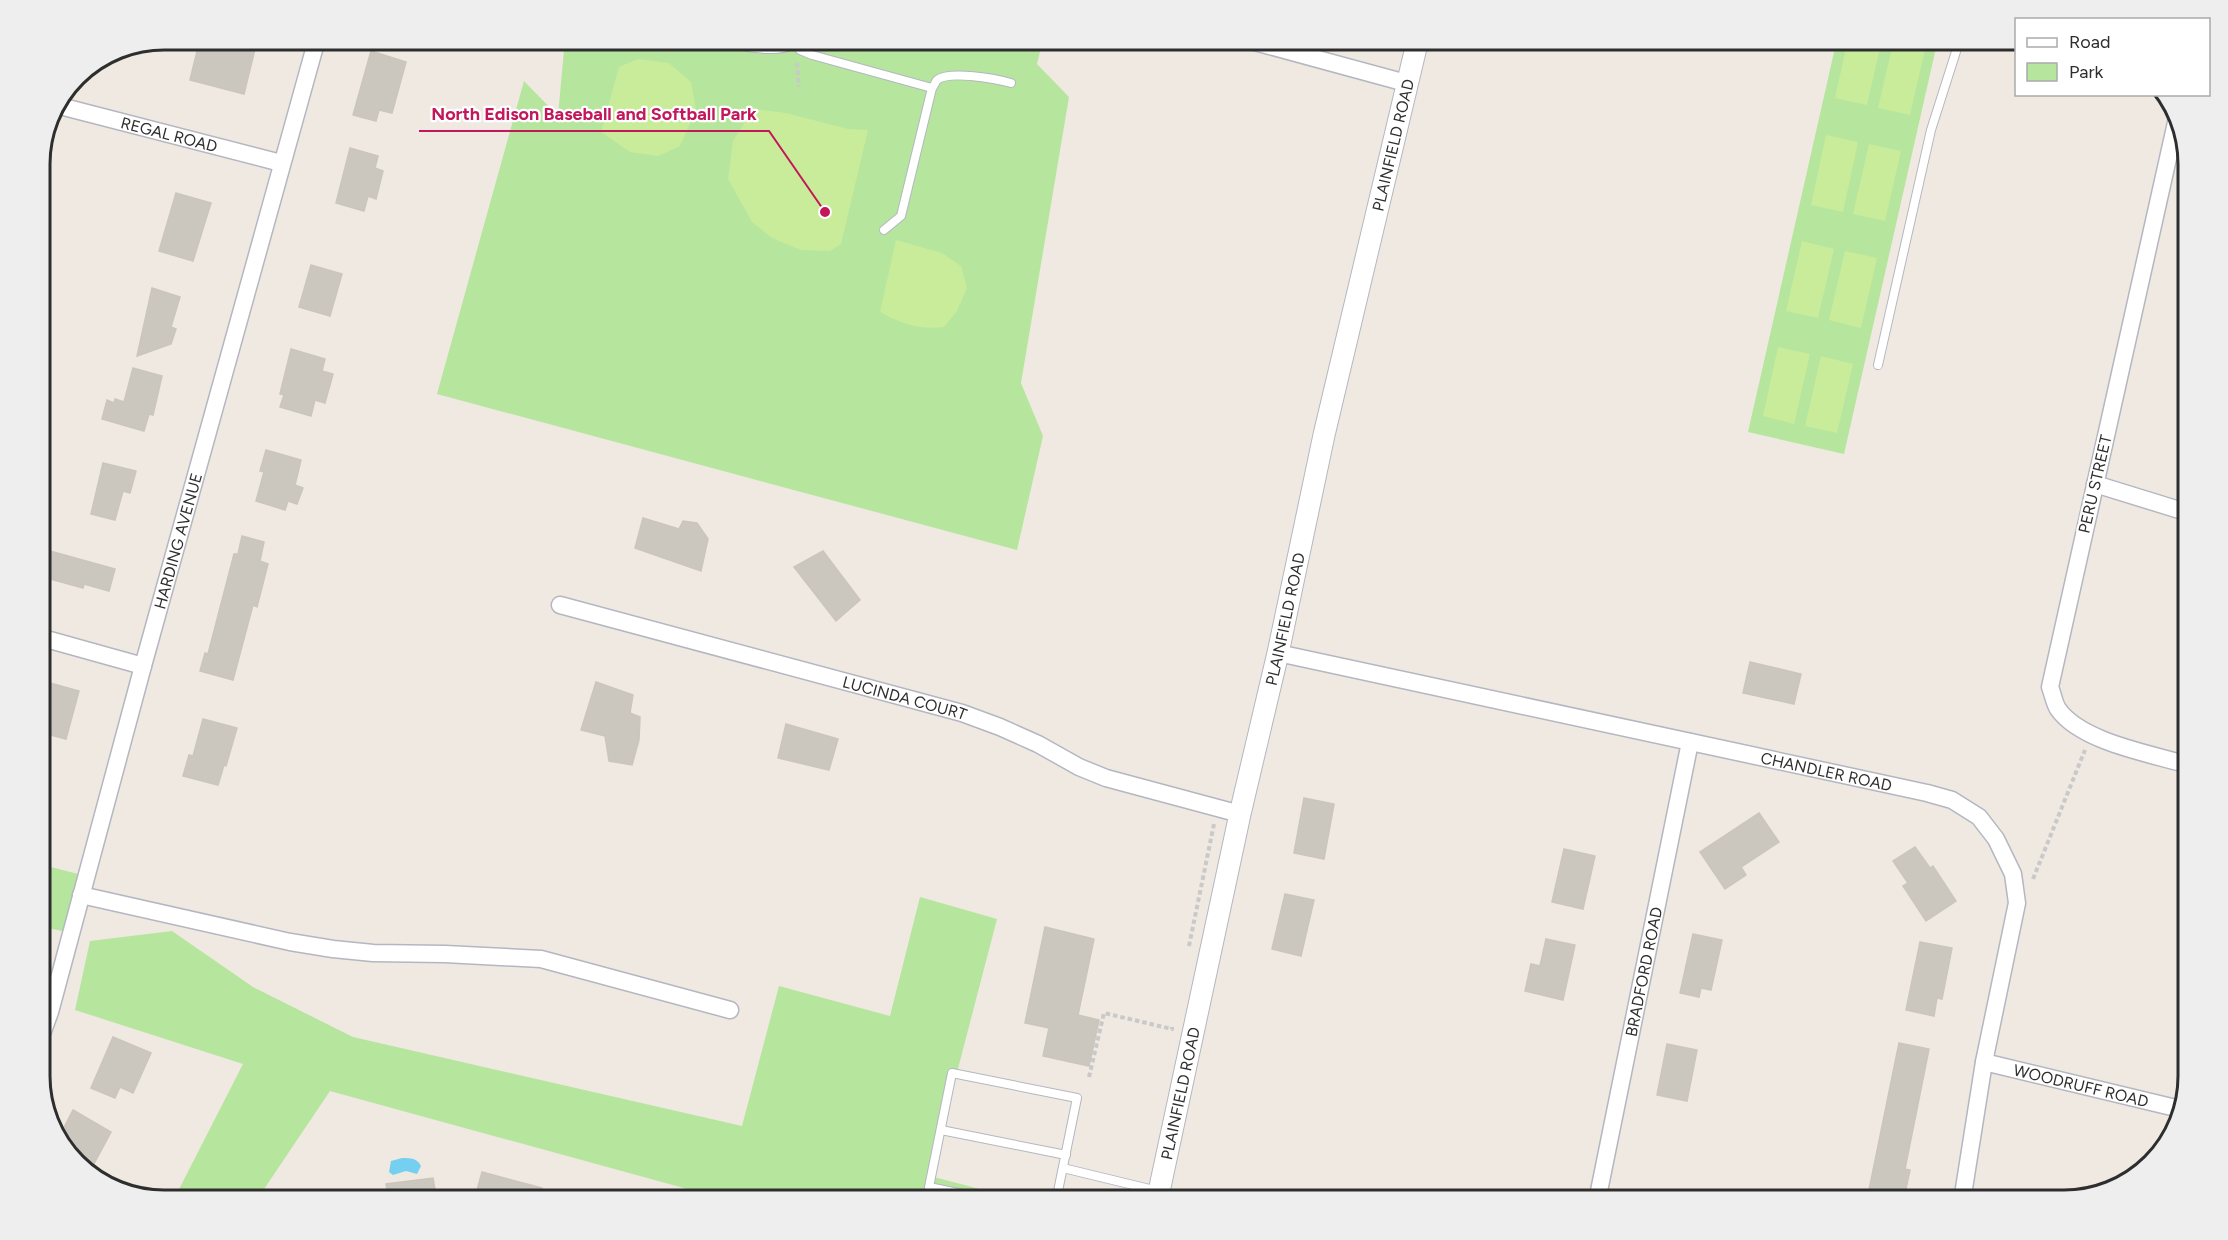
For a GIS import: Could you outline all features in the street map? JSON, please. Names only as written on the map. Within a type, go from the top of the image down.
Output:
[{"type":"street","name":"HARDING AVENUE","points":[[50,1012],[142,666],[314,50]]},
{"type":"street","points":[[1284,50],[1406,83]]},
{"type":"street","name":"PLAINFIELD ROAD","points":[[1159,1190],[1326,424],[1415,50]]},
{"type":"street","name":"REGAL ROAD","points":[[65,107],[281,164]]},
{"type":"street","name":"PERU STREET","points":[[2174,133],[2050,687],[2058,708],[2077,728],[2103,740],[2178,762]]},
{"type":"street","points":[[2096,484],[2178,510]]},
{"type":"street","name":"LUCINDA COURT","points":[[560,605],[962,713],[1038,744],[1079,767],[1106,778],[1240,814]]},
{"type":"street","points":[[50,640],[142,666]]},
{"type":"street","name":"CHANDLER ROAD","points":[[1278,653],[1927,793],[1952,800],[1979,817],[1996,839],[2013,874],[2018,903],[1984,1062],[1964,1190]]},
{"type":"street","name":"BRADFORD ROAD","points":[[1599,1190],[1690,742]]},
{"type":"street","points":[[81,895],[290,942],[333,949],[372,953],[541,959],[730,1010]]},
{"type":"street","name":"WOODRUFF ROAD","points":[[1984,1062],[2175,1107]]},
{"type":"lane","points":[[800,50],[933,88]]},
{"type":"lane","points":[[1878,365],[1931,130],[1956,50]]},
{"type":"lane","points":[[884,230],[901,216],[936,80],[945,76],[982,76],[1011,83]]},
{"type":"lane","points":[[944,1190],[929,1187],[952,1073],[1077,1098],[1059,1190]]},
{"type":"lane","points":[[940,1130],[1066,1155]]},
{"type":"lane","points":[[1064,1168],[1138,1190]]},
{"type":"path","points":[[2031,882],[2091,735]]},
{"type":"path","points":[[1188,948],[1217,809]]},
{"type":"path","points":[[1089,1077],[1104,1013],[1172,1029],[1174,1018]]},
{"type":"green space","points":[[564,50],[1040,50],[1037,64],[1069,97],[1021,383],[1043,436],[1017,550],[437,394],[524,81],[558,116]]},
{"type":"green space","points":[[1835,50],[1936,50],[1844,454],[1748,432]]},
{"type":"green space","points":[[1846,50],[1880,50],[1867,105],[1835,98]]},
{"type":"green space","points":[[1891,50],[1925,50],[1910,115],[1878,108]]},
{"type":"green space","points":[[638,59],[669,63],[691,82],[696,110],[680,146],[658,156],[630,152],[601,132],[619,67]]},
{"type":"green space","points":[[753,109],[786,113],[848,129],[868,130],[841,244],[830,251],[801,250],[772,238],[752,222],[728,179],[733,141]]},
{"type":"green space","points":[[1826,135],[1858,142],[1843,212],[1811,205]]},
{"type":"green space","points":[[1869,144],[1901,151],[1885,221],[1853,214]]},
{"type":"green space","points":[[896,240],[942,253],[961,266],[967,288],[957,311],[944,327],[927,328],[911,325],[880,312]]},
{"type":"green space","points":[[1802,241],[1834,249],[1818,318],[1786,311]]},
{"type":"green space","points":[[1845,251],[1877,258],[1861,328],[1829,320]]},
{"type":"green space","points":[[1778,347],[1810,354],[1794,424],[1763,416]]},
{"type":"green space","points":[[1821,356],[1853,364],[1837,433],[1805,426]]},
{"type":"green space","points":[[50,867],[86,876],[71,933],[50,928]]},
{"type":"green space","points":[[920,897],[997,919],[930,1176],[984,1190],[691,1190],[330,1091],[263,1190],[179,1190],[243,1064],[75,1010],[90,941],[172,931],[253,987],[353,1037],[742,1126],[779,986],[890,1016]]},
{"type":"water","points":[[402,1158],[418,1161],[421,1166],[417,1174],[406,1171],[393,1175],[389,1172],[391,1161]]},
{"type":"building","points":[[197,50],[255,50],[244,94],[190,80]]},
{"type":"building","points":[[371,51],[406,62],[392,113],[379,110],[376,121],[353,115]]},
{"type":"building","points":[[350,148],[378,156],[375,168],[383,171],[376,199],[368,196],[364,211],[336,203]]},
{"type":"building","points":[[176,193],[211,203],[193,261],[159,251]]},
{"type":"building","points":[[311,265],[342,274],[330,316],[299,307]]},
{"type":"building","points":[[152,288],[180,297],[171,327],[176,329],[171,344],[137,356]]},
{"type":"building","points":[[291,349],[325,359],[322,371],[333,374],[325,403],[315,400],[311,416],[280,407],[284,395],[280,394]]},
{"type":"building","points":[[133,368],[162,376],[153,415],[149,414],[144,431],[102,419],[107,400],[114,403],[115,399],[124,402]]},
{"type":"building","points":[[266,450],[301,460],[295,485],[303,488],[297,504],[288,501],[285,510],[256,501],[264,472],[260,471]]},
{"type":"building","points":[[103,463],[136,471],[130,493],[123,491],[115,520],[91,514]]},
{"type":"building","points":[[643,518],[679,529],[683,521],[697,523],[708,539],[701,571],[635,548]]},
{"type":"building","points":[[242,536],[264,542],[260,561],[268,564],[257,607],[253,605],[233,680],[200,671],[205,653],[208,654],[234,554],[238,554]]},
{"type":"building","points":[[50,551],[115,569],[109,591],[84,584],[83,588],[50,579]]},
{"type":"building","points":[[823,551],[860,600],[836,621],[794,567]]},
{"type":"building","points":[[1750,662],[1801,674],[1794,704],[1743,693]]},
{"type":"building","points":[[596,682],[633,695],[630,713],[640,717],[639,740],[632,765],[609,761],[605,736],[581,730]]},
{"type":"building","points":[[50,683],[79,691],[66,739],[50,735]]},
{"type":"building","points":[[203,719],[237,728],[218,785],[183,776],[189,755],[193,756]]},
{"type":"building","points":[[786,724],[838,739],[829,770],[778,758]]},
{"type":"building","points":[[1304,798],[1334,804],[1324,859],[1294,853]]},
{"type":"building","points":[[1759,813],[1779,842],[1741,867],[1746,875],[1725,889],[1700,852]]},
{"type":"building","points":[[1915,847],[1930,868],[1933,866],[1956,901],[1926,921],[1903,886],[1908,883],[1893,861]]},
{"type":"building","points":[[1564,849],[1595,856],[1583,909],[1552,902]]},
{"type":"building","points":[[1285,894],[1314,900],[1301,956],[1272,949]]},
{"type":"building","points":[[1045,927],[1094,939],[1078,1015],[1099,1020],[1089,1066],[1043,1056],[1049,1028],[1025,1023]]},
{"type":"building","points":[[1693,934],[1722,940],[1711,990],[1701,988],[1699,997],[1680,993]]},
{"type":"building","points":[[1546,939],[1575,945],[1563,1000],[1525,991],[1531,964],[1540,966]]},
{"type":"building","points":[[1920,942],[1952,948],[1942,999],[1937,998],[1934,1016],[1906,1010]]},
{"type":"building","points":[[113,1037],[151,1053],[133,1093],[120,1087],[115,1098],[91,1088]]},
{"type":"building","points":[[1899,1043],[1929,1049],[1905,1169],[1910,1170],[1906,1190],[1869,1190]]},
{"type":"building","points":[[1667,1044],[1697,1050],[1687,1101],[1657,1095]]},
{"type":"building","points":[[73,1110],[111,1132],[93,1166],[78,1152],[63,1130]]},
{"type":"building","points":[[482,1172],[542,1188],[541,1190],[477,1190]]},
{"type":"building","points":[[433,1178],[435,1190],[387,1190],[386,1184]]},
{"type":"place","name":"North Edison Baseball and Softball Park","points":[[825,212]]}]
